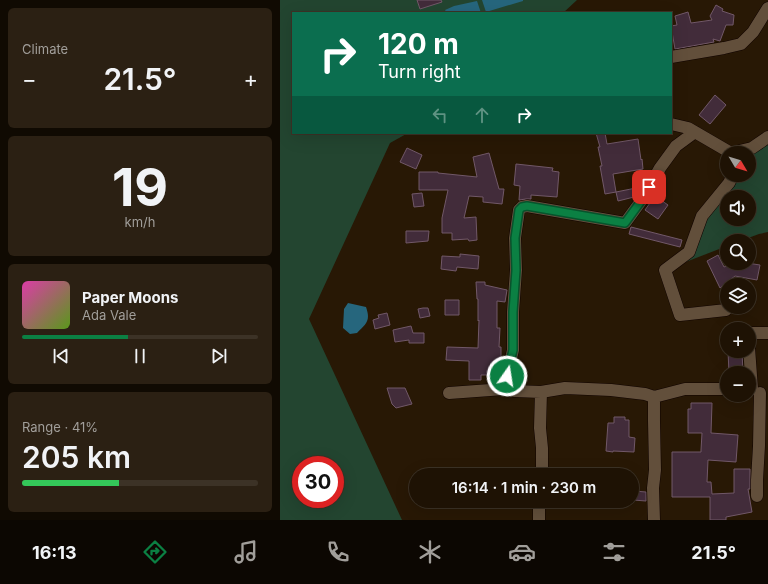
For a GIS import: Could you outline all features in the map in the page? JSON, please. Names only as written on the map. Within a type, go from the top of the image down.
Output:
[{"type":"street","points":[[672,57],[741,44],[753,32],[768,8]]},
{"type":"street","points":[[672,124],[688,128],[720,147]]},
{"type":"street","points":[[504,389],[513,350],[513,312],[516,270],[515,238],[519,210],[522,207],[527,206],[625,223],[644,197],[660,168],[676,146],[694,132]]},
{"type":"street","points":[[755,146],[768,137]]},
{"type":"street","points":[[720,311],[680,315],[665,270],[690,252],[702,216],[730,182]]},
{"type":"street","points":[[756,333],[768,333]]},
{"type":"street","points":[[751,358],[757,391],[759,446],[757,496]]},
{"type":"street","points":[[449,393],[504,389],[541,392],[565,388],[611,390],[645,394],[654,397],[685,389],[720,389]]},
{"type":"street","points":[[541,392],[540,428],[542,468]]},
{"type":"street","points":[[654,397],[654,520]]},
{"type":"street","points":[[539,508],[539,520]]},
{"type":"green space","points":[[280,0],[577,0],[564,12],[292,12],[292,134],[406,134],[390,143],[309,319],[402,520],[280,520]]},
{"type":"green space","points":[[768,137],[768,232],[756,235],[720,234],[720,249],[665,270],[689,252],[702,216],[720,192],[720,226],[756,226],[756,190],[722,190],[728,182],[756,182],[756,147]]},
{"type":"water","points":[[482,0],[523,0],[523,1],[486,12]]},
{"type":"water","points":[[477,1],[481,12],[446,12],[445,10],[454,6]]},
{"type":"water","points":[[348,303],[366,307],[368,316],[367,322],[357,333],[350,334],[343,328],[344,309]]},
{"type":"building","points":[[417,0],[441,0],[442,2],[420,9]]},
{"type":"building","points":[[716,5],[723,9],[722,11],[734,15],[733,25],[726,25],[720,41],[713,39],[714,42],[675,49],[672,26],[677,25],[675,16],[688,12],[691,23],[712,20],[710,16]]},
{"type":"building","points":[[715,95],[726,105],[710,124],[699,115]]},
{"type":"building","points":[[596,134],[605,134],[607,144],[638,139],[643,169],[613,174],[616,192],[605,194],[600,166],[602,166],[598,147],[600,147]]},
{"type":"building","points":[[407,148],[422,155],[416,169],[400,162]]},
{"type":"building","points":[[489,153],[499,189],[504,189],[502,204],[483,202],[483,197],[469,196],[464,218],[476,217],[477,240],[452,240],[452,233],[442,233],[442,218],[448,190],[419,190],[419,172],[438,172],[477,177],[473,157]]},
{"type":"building","points":[[516,164],[553,168],[552,171],[559,172],[557,197],[531,195],[531,199],[519,200],[520,186],[514,185]]},
{"type":"building","points":[[641,187],[634,197],[618,201],[616,192]]},
{"type":"building","points":[[422,193],[424,206],[414,207],[412,194]]},
{"type":"building","points":[[655,196],[668,205],[658,219],[645,210]]},
{"type":"building","points":[[631,227],[682,240],[680,247],[629,234]]},
{"type":"building","points":[[406,231],[429,231],[428,241],[406,243]]},
{"type":"building","points":[[460,254],[479,256],[478,269],[457,267],[456,271],[441,269],[442,256],[460,257]]},
{"type":"building","points":[[718,255],[720,259],[720,270],[756,270],[756,264],[760,265],[757,280],[756,278],[735,276],[732,278],[720,278],[720,288],[707,261]]},
{"type":"building","points":[[476,282],[485,282],[485,285],[507,290],[505,302],[497,301],[497,328],[500,328],[499,347],[501,347],[501,364],[492,365],[492,375],[481,375],[481,380],[469,380],[469,361],[446,360],[447,347],[478,348],[479,320],[478,321]]},
{"type":"building","points":[[445,300],[459,300],[459,315],[445,315]]},
{"type":"building","points":[[428,308],[430,316],[420,318],[418,309]]},
{"type":"building","points":[[387,313],[390,325],[375,329],[373,320],[379,318],[378,315]]},
{"type":"building","points":[[411,326],[413,333],[424,333],[424,343],[409,343],[409,340],[395,342],[393,330]]},
{"type":"building","points":[[728,358],[742,358],[743,366],[729,366]]},
{"type":"building","points":[[387,388],[405,388],[412,404],[396,408],[392,404]]},
{"type":"building","points":[[691,403],[712,403],[711,433],[738,435],[736,462],[708,460],[707,482],[711,482],[712,494],[734,493],[734,469],[750,469],[750,489],[748,489],[752,512],[726,517],[726,520],[710,520],[710,497],[672,497],[672,452],[701,452],[702,433],[688,433],[688,409],[691,409]]},
{"type":"building","points":[[614,417],[625,417],[625,420],[629,420],[629,437],[635,438],[634,452],[606,451],[608,423],[614,423]]},
{"type":"building","points":[[639,491],[646,492],[646,501],[639,500]]},
{"type":"route","points":[[507,376],[513,350],[513,312],[516,270],[515,238],[519,210],[522,207],[527,206],[625,223],[644,197],[649,187]]}]
